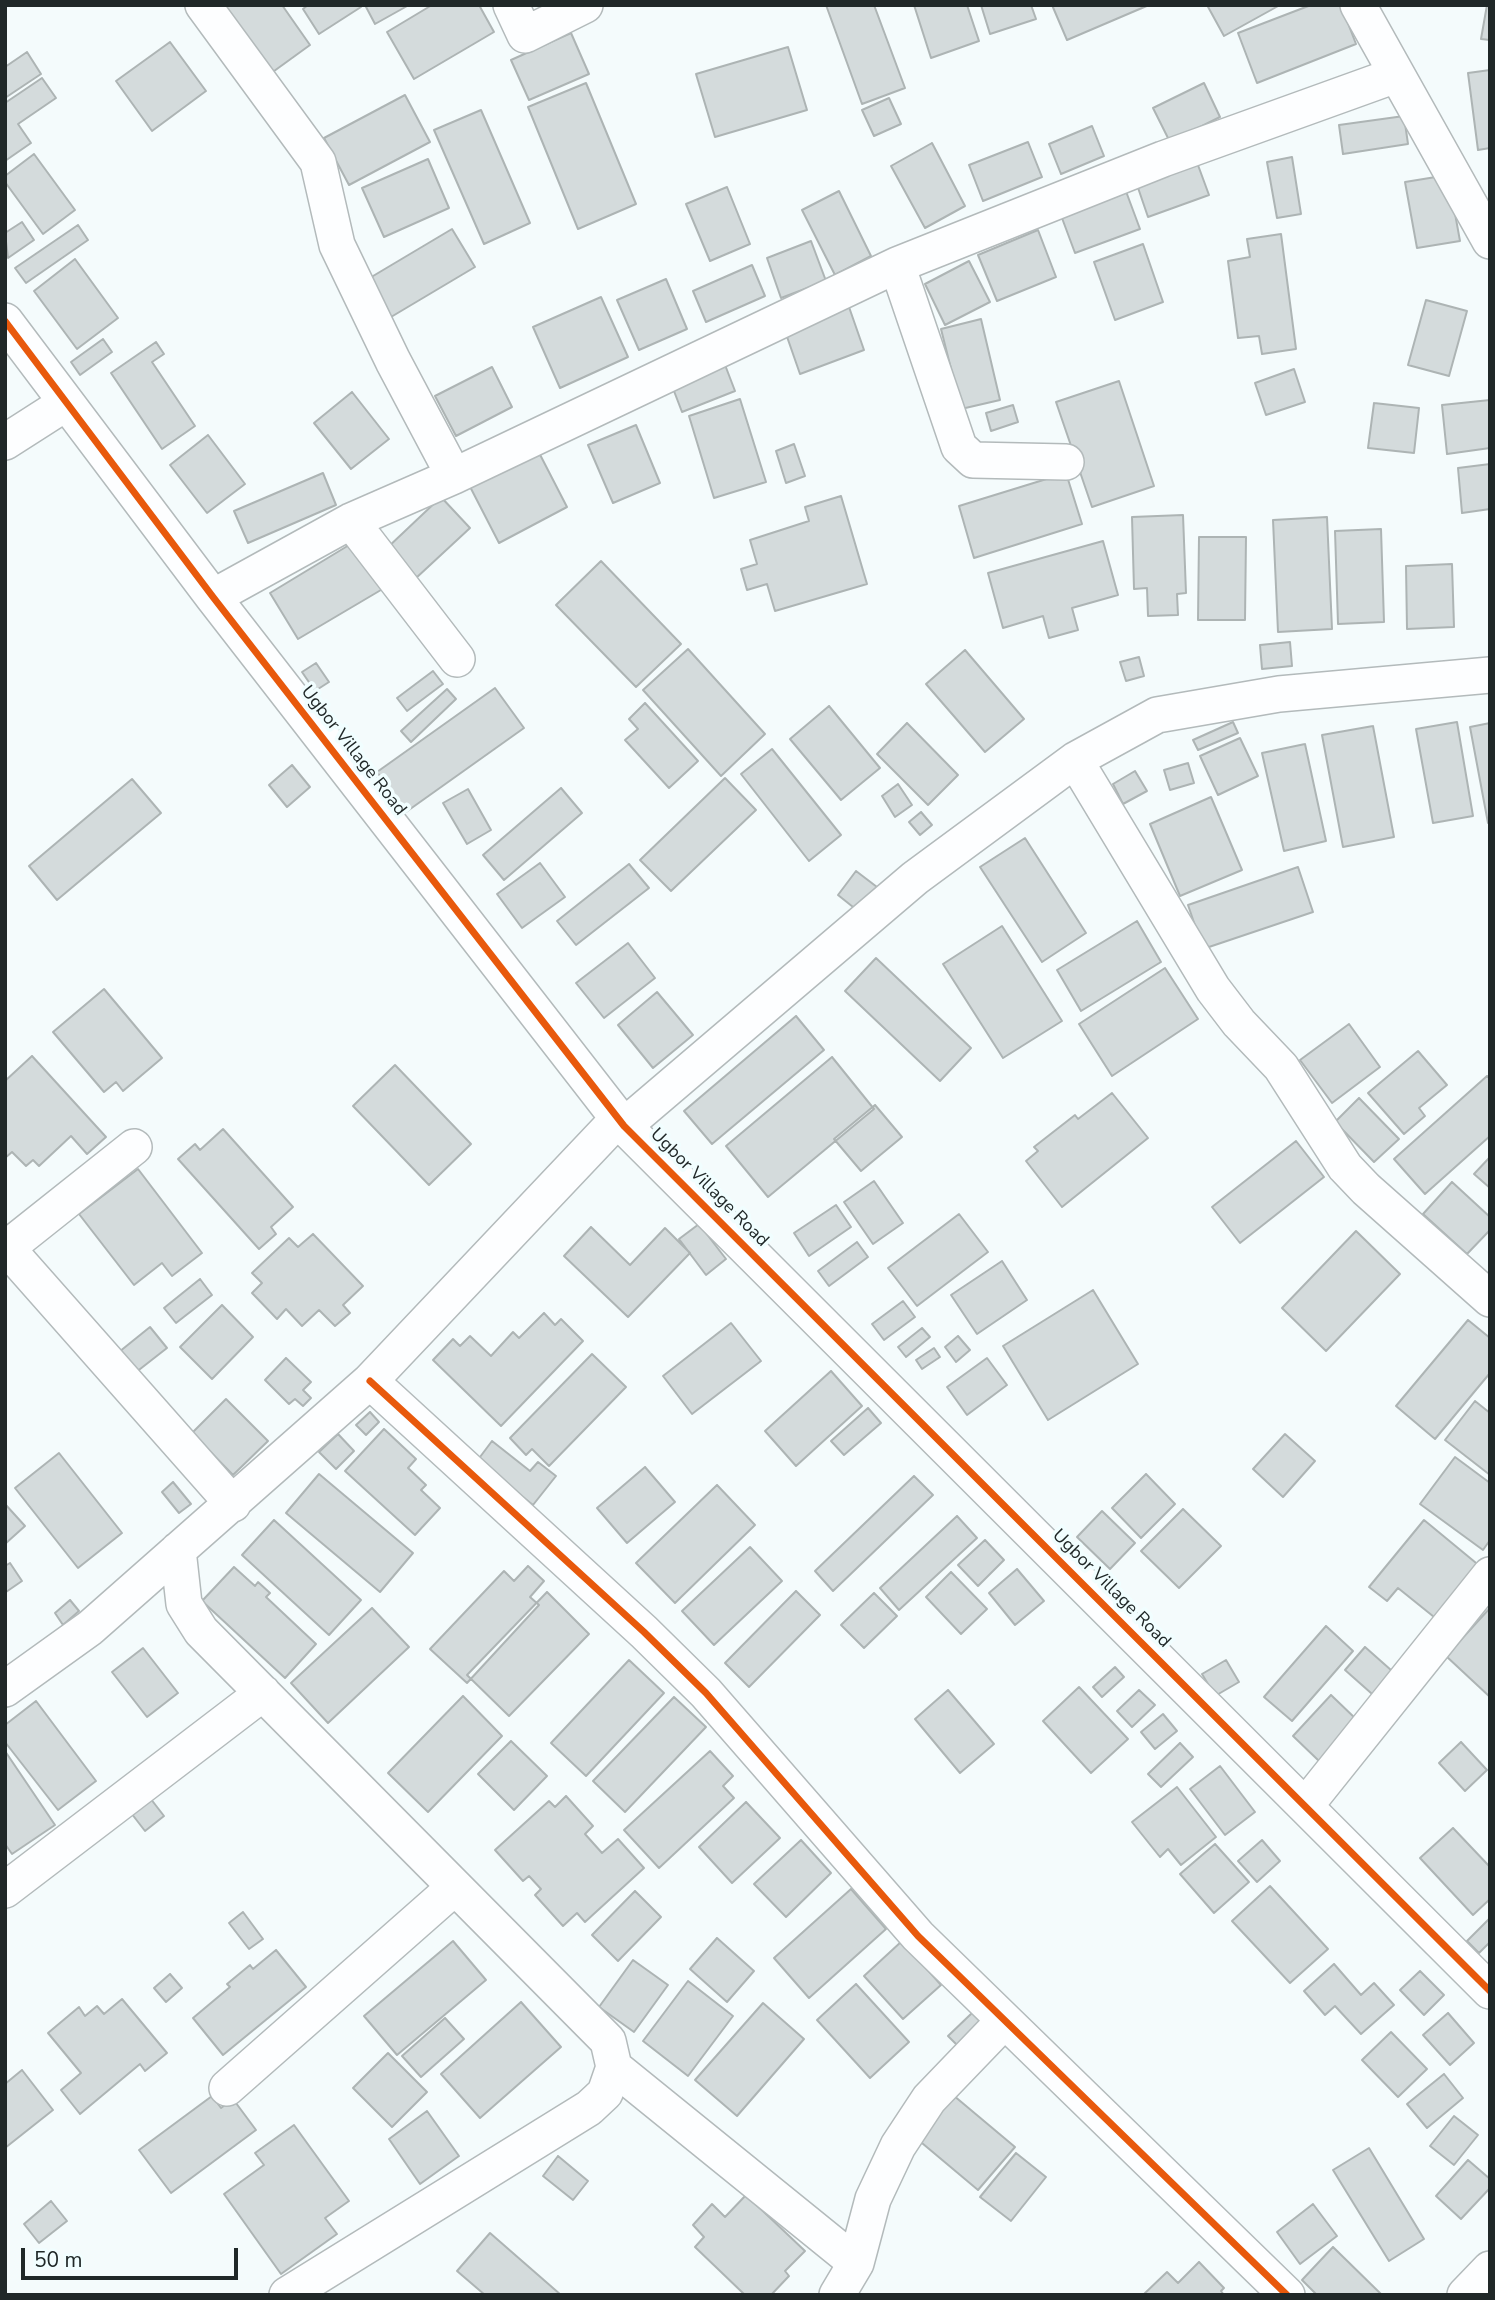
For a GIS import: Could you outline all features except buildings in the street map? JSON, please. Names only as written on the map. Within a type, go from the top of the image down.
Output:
[{"type":"street","points":[[203,5],[318,162],[337,245],[393,361],[454,476]]},
{"type":"street","points":[[511,5],[525,34],[585,5]]},
{"type":"street","points":[[1358,5],[1490,241]]},
{"type":"street","points":[[214,597],[351,521],[454,476],[897,265],[1163,159],[1395,75]]},
{"type":"street","points":[[897,265],[958,447],[973,460],[1066,462]]},
{"type":"street","name":"Ugbor Village Road","points":[[5,321],[214,597],[622,1122],[1490,1991]]},
{"type":"street","points":[[5,442],[66,403]]},
{"type":"street","points":[[351,521],[457,659]]},
{"type":"street","points":[[5,1689],[90,1628],[370,1381],[622,1122],[915,878],[1075,760],[1157,715],[1279,694],[1490,675]]},
{"type":"street","points":[[1075,760],[1213,989],[1239,1023],[1281,1067],[1345,1167],[1366,1189],[1490,1299]]},
{"type":"street","points":[[134,1147],[6,1247],[233,1504]]},
{"type":"street","points":[[370,1381],[644,1632],[706,1693],[861,1874],[1004,2021],[1121,2130],[1212,2225],[1287,2295]]},
{"type":"street","points":[[178,1550],[184,1604],[201,1632],[608,2041],[614,2067],[605,2093],[590,2108],[287,2295]]},
{"type":"street","points":[[1306,1805],[1490,1575]]},
{"type":"street","points":[[5,1890],[263,1693]]},
{"type":"street","points":[[227,2088],[455,1888]]},
{"type":"street","points":[[838,2295],[856,2263],[873,2199],[898,2146],[929,2099],[1004,2021]]},
{"type":"street","points":[[614,2067],[856,2263]]},
{"type":"street","points":[[1465,2295],[1490,2269]]},
{"type":"cycle path","points":[[5,321],[213,597],[624,1126],[1490,1991]]},
{"type":"cycle path","points":[[370,1381],[644,1632],[706,1693],[918,1936],[1287,2295]]}]
